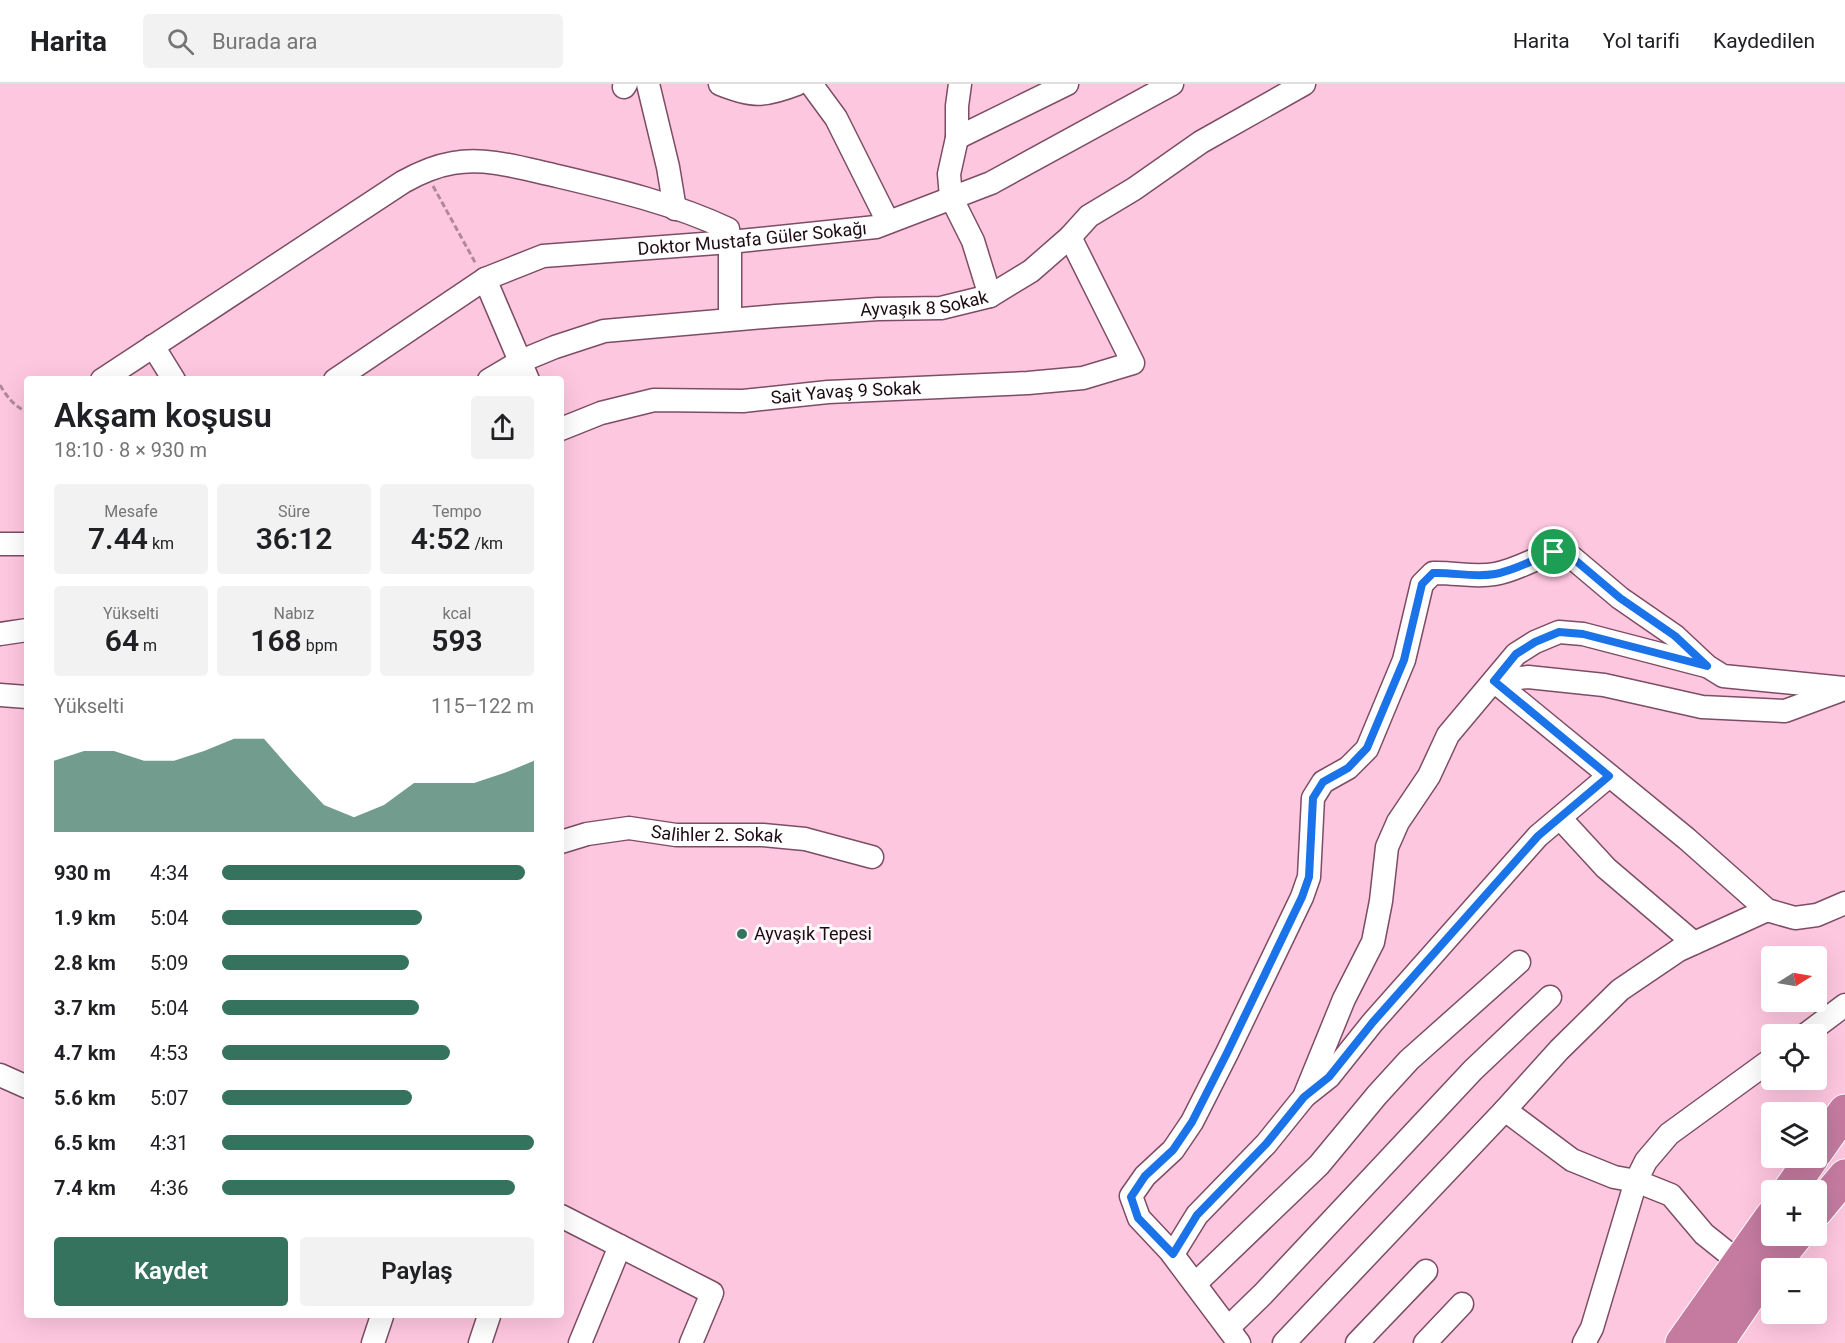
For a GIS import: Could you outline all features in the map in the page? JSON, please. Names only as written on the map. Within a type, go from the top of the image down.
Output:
[{"type":"highway","points":[[1827,1136],[1845,1111]]},
{"type":"highway","points":[[1827,1198],[1845,1176]]},
{"type":"highway","points":[[1682,1343],[1761,1231]]},
{"type":"highway","points":[[1717,1343],[1755,1287],[1788,1246]]},
{"type":"street","points":[[648,84],[668,167],[675,209]]},
{"type":"street","points":[[720,84],[743,93],[758,95],[797,84]]},
{"type":"street","points":[[811,84],[836,118],[888,222]]},
{"type":"street","points":[[960,84],[957,138],[949,174],[951,198],[972,241],[990,296]]},
{"type":"street","points":[[957,138],[1067,84]]},
{"type":"street","name":"Doktor Mustafa Güler Sokağı","points":[[340,376],[485,279],[543,256],[730,242],[876,227],[991,183],[1172,84]]},
{"type":"street","name":"Ayvaşık 8 Sokak","points":[[503,376],[524,370],[555,347],[604,331],[730,319],[878,309],[941,308],[990,296],[1030,271],[1070,237],[1089,216],[1134,189],[1201,142],[1304,84]]},
{"type":"street","points":[[108,376],[402,182],[424,170],[455,162],[509,165],[627,193],[728,229],[730,319]]},
{"type":"street","name":"Sait Yavaş 9 Sokak","points":[[564,428],[601,413],[654,400],[743,401],[828,392],[1039,382],[1083,378],[1133,363],[1070,237]]},
{"type":"street","points":[[485,279],[524,370]]},
{"type":"street","points":[[153,346],[172,376]]},
{"type":"street","points":[[0,544],[24,544]]},
{"type":"street","points":[[1550,997],[1473,1070],[1263,1294],[1233,1336],[1173,1254],[1138,1218],[1131,1197],[1145,1176],[1173,1150],[1192,1122],[1302,897],[1309,877],[1313,798],[1323,782],[1348,768],[1367,748],[1404,660],[1422,584],[1433,573],[1448,572],[1472,576],[1496,574],[1562,549],[1620,598],[1675,636],[1707,666],[1723,676],[1845,688]]},
{"type":"street","points":[[0,634],[24,630]]},
{"type":"street","points":[[1304,1097],[1344,999],[1373,942],[1381,901],[1387,847],[1398,822],[1429,776],[1448,735],[1516,654],[1535,642],[1559,632],[1583,634],[1707,666]]},
{"type":"street","points":[[1494,681],[1528,677],[1604,685],[1702,706],[1785,711],[1845,688]]},
{"type":"street","points":[[1494,681],[1687,839],[1767,910],[1796,918],[1817,915],[1845,903]]},
{"type":"street","points":[[0,695],[24,697]]},
{"type":"street","points":[[1173,1254],[1197,1215],[1266,1144],[1304,1097],[1329,1077],[1402,989],[1538,836],[1609,776]]},
{"type":"street","points":[[1560,818],[1606,868],[1694,943]]},
{"type":"street","name":"Salihler 2. Sokak","points":[[564,841],[586,834],[629,828],[676,835],[763,834],[806,839],[872,857]]},
{"type":"street","points":[[1284,1343],[1559,1050],[1620,990],[1679,950],[1767,910]]},
{"type":"street","points":[[1195,1284],[1319,1165],[1409,1060],[1519,962]]},
{"type":"street","points":[[1820,1024],[1845,1005]]},
{"type":"street","points":[[1584,1343],[1592,1328],[1636,1181],[1646,1161],[1669,1134],[1761,1067]]},
{"type":"street","points":[[0,1075],[24,1086]]},
{"type":"street","points":[[1505,1110],[1572,1160],[1614,1177],[1636,1181],[1671,1196],[1704,1234],[1739,1262]]},
{"type":"street","points":[[564,1218],[712,1293],[691,1343]]},
{"type":"street","points":[[580,1343],[620,1246]]},
{"type":"street","points":[[1357,1343],[1426,1271]]},
{"type":"street","points":[[1425,1343],[1462,1304]]},
{"type":"street","points":[[373,1343],[381,1318]]},
{"type":"street","points":[[480,1343],[488,1318]]},
{"type":"path","points":[[424,170],[485,279]]},
{"type":"path","points":[[0,385],[7,398],[16,407],[24,411]]},
{"type":"place","name":"Ayvaşık Tepesi","points":[[742,934]]},
{"type":"route","points":[[1562,549],[1620,598],[1675,636],[1707,666],[1583,634],[1559,632],[1535,642],[1516,654],[1494,681],[1609,776],[1538,836],[1373,1022],[1329,1077],[1304,1097],[1293,1114],[1266,1144],[1197,1215],[1173,1254],[1138,1218],[1131,1197],[1145,1176],[1173,1150],[1192,1122],[1302,897],[1309,877],[1313,798],[1323,782],[1348,768],[1367,748],[1404,660],[1422,584],[1433,573],[1448,572],[1472,576],[1496,574],[1554,552],[1562,549]]}]
